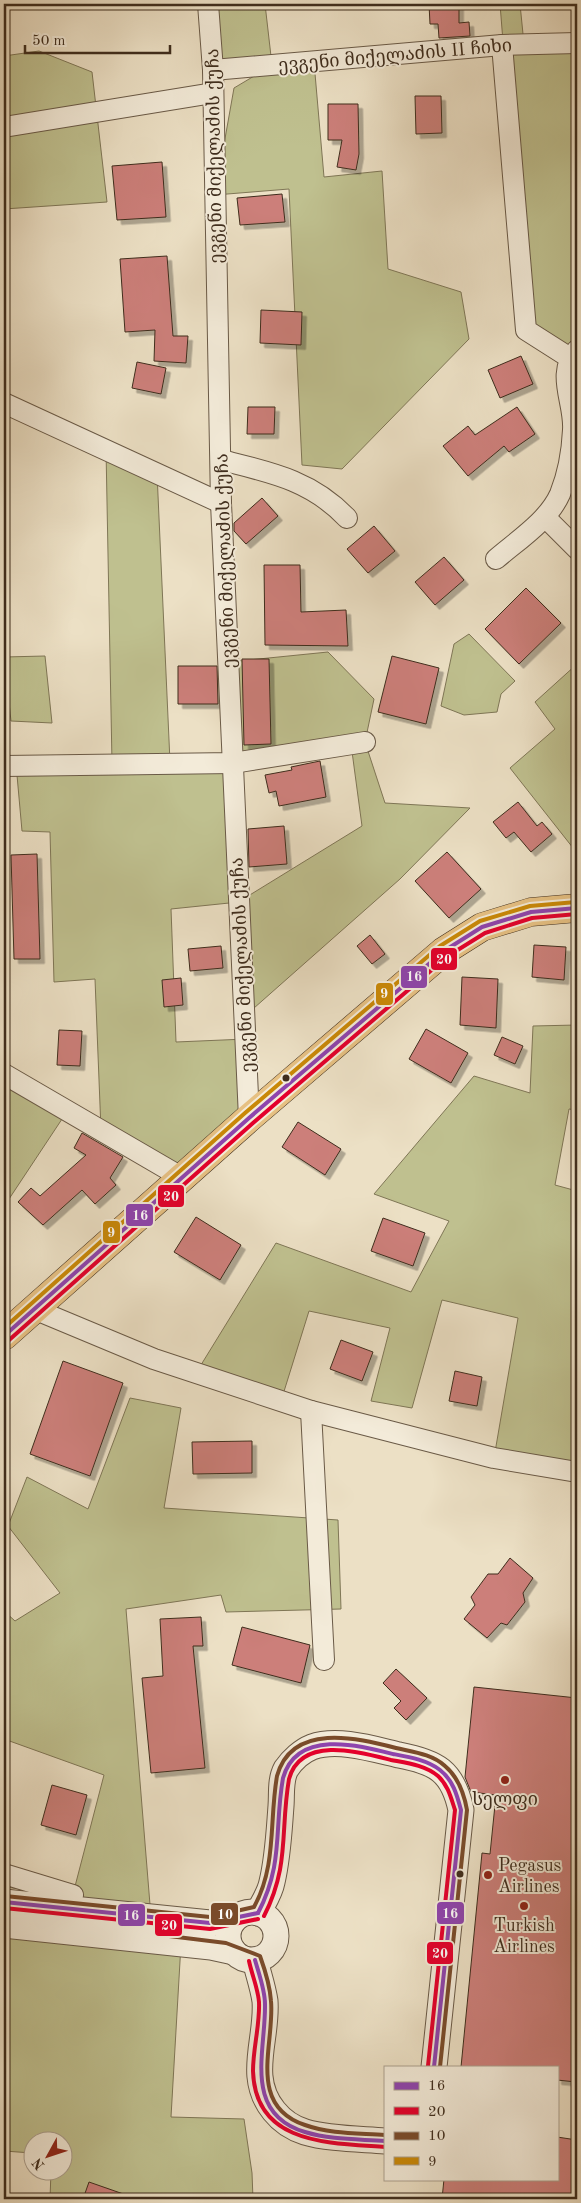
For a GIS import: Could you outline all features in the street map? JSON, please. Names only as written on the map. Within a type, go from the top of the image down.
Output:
[{"type":"highway","points":[[15,1320],[444,951],[482,927],[531,912],[577,908]]},
{"type":"street","name":"ევგენი მიქელაძის ქუჩა","points":[[208,4],[213,70],[221,503],[249,1118]]},
{"type":"street","name":"ევგენი მიქელაძის II ჩიხი","points":[[213,70],[502,45],[577,43]]},
{"type":"street","points":[[496,558],[545,517],[559,495],[568,464],[573,429],[566,374],[574,354],[526,330],[502,45]]},
{"type":"street","points":[[4,127],[213,94]]},
{"type":"street","points":[[4,402],[221,503]]},
{"type":"street","points":[[221,460],[275,474],[310,488],[334,505],[347,518]]},
{"type":"street","points":[[545,517],[577,549]]},
{"type":"street","points":[[4,766],[233,763],[365,742]]},
{"type":"street","points":[[4,1074],[181,1178]]},
{"type":"street","points":[[15,1320],[154,1359],[311,1411],[494,1458],[577,1472]]},
{"type":"street","points":[[311,1411],[324,1660]]},
{"type":"street","points":[[258,1913],[272,1884],[278,1852],[281,1784],[286,1770],[296,1756],[312,1747],[319,1746],[360,1747],[426,1760],[438,1768],[453,1785],[461,1810],[434,2066]]},
{"type":"street","points":[[4,1874],[73,1894]]},
{"type":"street","points":[[4,1902],[210,1924],[234,1920],[248,1912],[258,1913],[268,1919],[275,1936],[272,1950],[244,1956],[211,1947],[4,1924]]},
{"type":"street","points":[[234,1920],[228,1932],[228,1939],[244,1956],[265,2001],[259,2068],[260,2086],[268,2104],[291,2127],[306,2132],[384,2141]]},
{"type":"green space","points":[[211,4],[265,4],[272,65],[314,62],[324,177],[382,171],[388,269],[461,292],[469,339],[342,469],[302,465],[289,189],[215,195],[234,88],[271,66],[223,64]]},
{"type":"green space","points":[[500,4],[520,4],[524,44],[577,43],[577,350],[526,330]]},
{"type":"green space","points":[[39,51],[92,72],[107,202],[4,209],[4,56]]},
{"type":"green space","points":[[106,449],[157,473],[170,762],[233,763],[229,662],[328,652],[374,699],[365,742],[385,803],[470,808],[400,879],[245,1016],[239,902],[171,909],[176,1042],[246,1039],[249,1118],[181,1177],[101,1130],[95,979],[54,982],[50,832],[22,831],[16,764],[112,763]],"holes":[[[351,744],[362,826],[240,901],[233,763]]]},
{"type":"green space","points":[[469,634],[515,681],[501,694],[497,712],[464,715],[441,706],[454,644]]},
{"type":"green space","points":[[45,656],[52,723],[11,721],[4,657]]},
{"type":"green space","points":[[577,664],[577,853],[510,768],[555,729],[535,702]]},
{"type":"green space","points":[[577,1025],[577,1110],[569,1109],[555,1185],[577,1191],[577,1472],[494,1458],[518,1318],[442,1300],[412,1408],[371,1401],[390,1328],[309,1311],[281,1401],[196,1373],[276,1243],[411,1292],[449,1221],[374,1194],[474,1076],[530,1093],[533,1026]]},
{"type":"green space","points":[[4,1078],[66,1113],[9,1199],[4,1196]]},
{"type":"green space","points":[[130,1398],[181,1408],[164,1508],[338,1520],[341,1609],[226,1612],[221,1595],[126,1609],[151,1917],[73,1895],[4,1887],[4,1874],[73,1894],[104,1775],[4,1739],[4,1611],[15,1621],[60,1593],[8,1526],[27,1477],[88,1509]]},
{"type":"green space","points":[[4,1925],[181,1944],[171,2117],[244,2119],[252,2173],[253,2199],[50,2199],[51,2180],[72,2180],[72,2130],[22,2130],[22,2152],[4,2151]]},
{"type":"building","points":[[429,4],[459,4],[459,23],[469,22],[470,36],[439,38],[438,24],[430,24]]},
{"type":"building","points":[[415,96],[441,96],[442,133],[416,134]]},
{"type":"building","points":[[328,104],[358,104],[359,154],[356,170],[337,167],[342,140],[328,140]]},
{"type":"building","points":[[162,162],[166,217],[117,220],[112,166]]},
{"type":"building","points":[[282,194],[285,222],[240,225],[237,198]]},
{"type":"building","points":[[167,256],[173,336],[188,336],[186,363],[154,361],[155,330],[125,332],[120,259]]},
{"type":"building","points":[[261,310],[302,312],[301,345],[260,343]]},
{"type":"building","points":[[521,356],[533,384],[500,398],[488,370]]},
{"type":"building","points":[[137,362],[166,368],[161,394],[132,388]]},
{"type":"building","points":[[248,407],[275,407],[274,434],[247,434]]},
{"type":"building","points":[[517,407],[535,434],[509,452],[504,446],[468,476],[443,446],[468,426],[475,435]]},
{"type":"building","points":[[262,498],[278,516],[246,544],[234,531],[234,523]]},
{"type":"building","points":[[374,526],[395,551],[368,573],[347,549]]},
{"type":"building","points":[[444,557],[464,580],[435,605],[415,582]]},
{"type":"building","points":[[264,565],[300,565],[301,612],[346,610],[348,646],[265,645]]},
{"type":"building","points":[[526,588],[561,623],[519,664],[485,629]]},
{"type":"building","points":[[392,656],[439,668],[426,724],[378,712]]},
{"type":"building","points":[[242,659],[269,659],[271,744],[244,745]]},
{"type":"building","points":[[178,666],[217,666],[218,704],[178,704]]},
{"type":"building","points":[[320,761],[326,797],[279,806],[276,791],[269,793],[265,775],[292,770],[291,767]]},
{"type":"building","points":[[518,802],[537,826],[542,822],[552,834],[531,852],[514,832],[506,838],[493,822]]},
{"type":"building","points":[[284,826],[287,864],[249,867],[248,829]]},
{"type":"building","points":[[447,852],[481,889],[449,918],[415,881]]},
{"type":"building","points":[[37,854],[40,959],[14,959],[11,855]]},
{"type":"building","points":[[370,935],[385,954],[372,964],[357,946]]},
{"type":"building","points":[[534,945],[566,947],[564,980],[532,977]]},
{"type":"building","points":[[221,946],[223,968],[190,971],[188,949]]},
{"type":"building","points":[[462,977],[498,979],[496,1028],[460,1025]]},
{"type":"building","points":[[181,978],[183,1005],[164,1007],[162,980]]},
{"type":"building","points":[[426,1029],[468,1053],[451,1083],[409,1059]]},
{"type":"building","points":[[59,1030],[82,1031],[80,1066],[57,1065]]},
{"type":"building","points":[[502,1037],[523,1046],[515,1064],[494,1055]]},
{"type":"building","points":[[298,1122],[341,1149],[325,1175],[282,1147]]},
{"type":"building","points":[[82,1133],[123,1157],[110,1178],[116,1185],[95,1204],[82,1190],[43,1225],[18,1202],[31,1188],[40,1196],[86,1155],[74,1148]]},
{"type":"building","points":[[196,1217],[241,1245],[220,1280],[174,1252]]},
{"type":"building","points":[[383,1218],[425,1233],[413,1266],[371,1251]]},
{"type":"building","points":[[341,1340],[373,1352],[362,1381],[330,1369]]},
{"type":"building","points":[[63,1361],[123,1383],[90,1476],[30,1454]]},
{"type":"building","points":[[455,1371],[482,1377],[477,1406],[449,1401]]},
{"type":"building","points":[[252,1441],[252,1473],[193,1474],[192,1442]]},
{"type":"building","points":[[510,1558],[533,1578],[523,1593],[525,1602],[507,1625],[501,1623],[487,1638],[464,1619],[475,1605],[471,1597],[488,1574],[498,1574]]},
{"type":"building","points":[[201,1617],[203,1646],[193,1646],[205,1768],[151,1773],[142,1678],[163,1676],[160,1619]]},
{"type":"building","points":[[242,1627],[310,1645],[301,1683],[232,1665]]},
{"type":"building","points":[[396,1669],[427,1698],[406,1720],[394,1708],[401,1701],[383,1683]]},
{"type":"building","points":[[474,1687],[577,1698],[576,2082],[558,2080],[558,2066],[461,2066],[482,1853],[490,1854],[496,1795],[471,1792],[465,1777]]},
{"type":"building","points":[[52,1785],[87,1795],[76,1835],[41,1825]]},
{"type":"building","points":[[558,2137],[577,2140],[577,2199],[442,2199],[444,2180],[558,2180]]},
{"type":"building","points":[[89,2182],[132,2197],[132,2199],[83,2199]]},
{"type":"transit line","name":"9","points":[[4,1328],[245,1113],[440,946],[480,921],[530,906],[576,902]]},
{"type":"transit line","name":"16","points":[[4,1336],[249,1118],[444,951],[482,927],[531,912],[577,908]]},
{"type":"transit line","name":"20","points":[[8,1341],[253,1123],[448,956],[485,933],[532,918],[577,914]]},
{"type":"transit line","name":"10","points":[[5,1896],[210,1917],[254,1907],[261,1891],[269,1859],[277,1776],[285,1759],[296,1747],[311,1741],[345,1738],[380,1744],[428,1756],[450,1770],[457,1780],[467,1810],[440,2066]]},
{"type":"transit line","name":"16","points":[[258,1913],[272,1878],[275,1862],[283,1778],[290,1763],[301,1752],[315,1746],[330,1744],[363,1747],[418,1759],[440,1770],[451,1783],[461,1810],[434,2066]]},
{"type":"transit line","name":"20","points":[[264,1916],[278,1880],[281,1864],[289,1779],[296,1765],[306,1756],[333,1750],[364,1753],[416,1765],[438,1776],[447,1788],[455,1810],[428,2066]]},
{"type":"transit line","name":"16","points":[[4,1902],[210,1923],[258,1913]]},
{"type":"transit line","name":"20","points":[[4,1908],[210,1929],[258,1919]]},
{"type":"transit line","name":"10","points":[[169,1936],[226,1943],[260,1956],[270,1990],[271,2001],[267,2072],[269,2088],[275,2103],[287,2116],[305,2125],[324,2130],[384,2135]]},
{"type":"transit line","name":"16","points":[[255,1960],[265,1999],[261,2060],[262,2078],[265,2096],[272,2111],[285,2123],[315,2135],[384,2141]]},
{"type":"transit line","name":"20","points":[[249,1961],[259,2002],[253,2071],[257,2095],[267,2114],[281,2127],[320,2141],[384,2147]]},
{"type":"place","name":"სელფი","points":[[505,1780]]},
{"type":"place","name":"Pegasus Airlines","points":[[488,1875]]},
{"type":"place","name":"Turkish Airlines","points":[[524,1906]]}]
